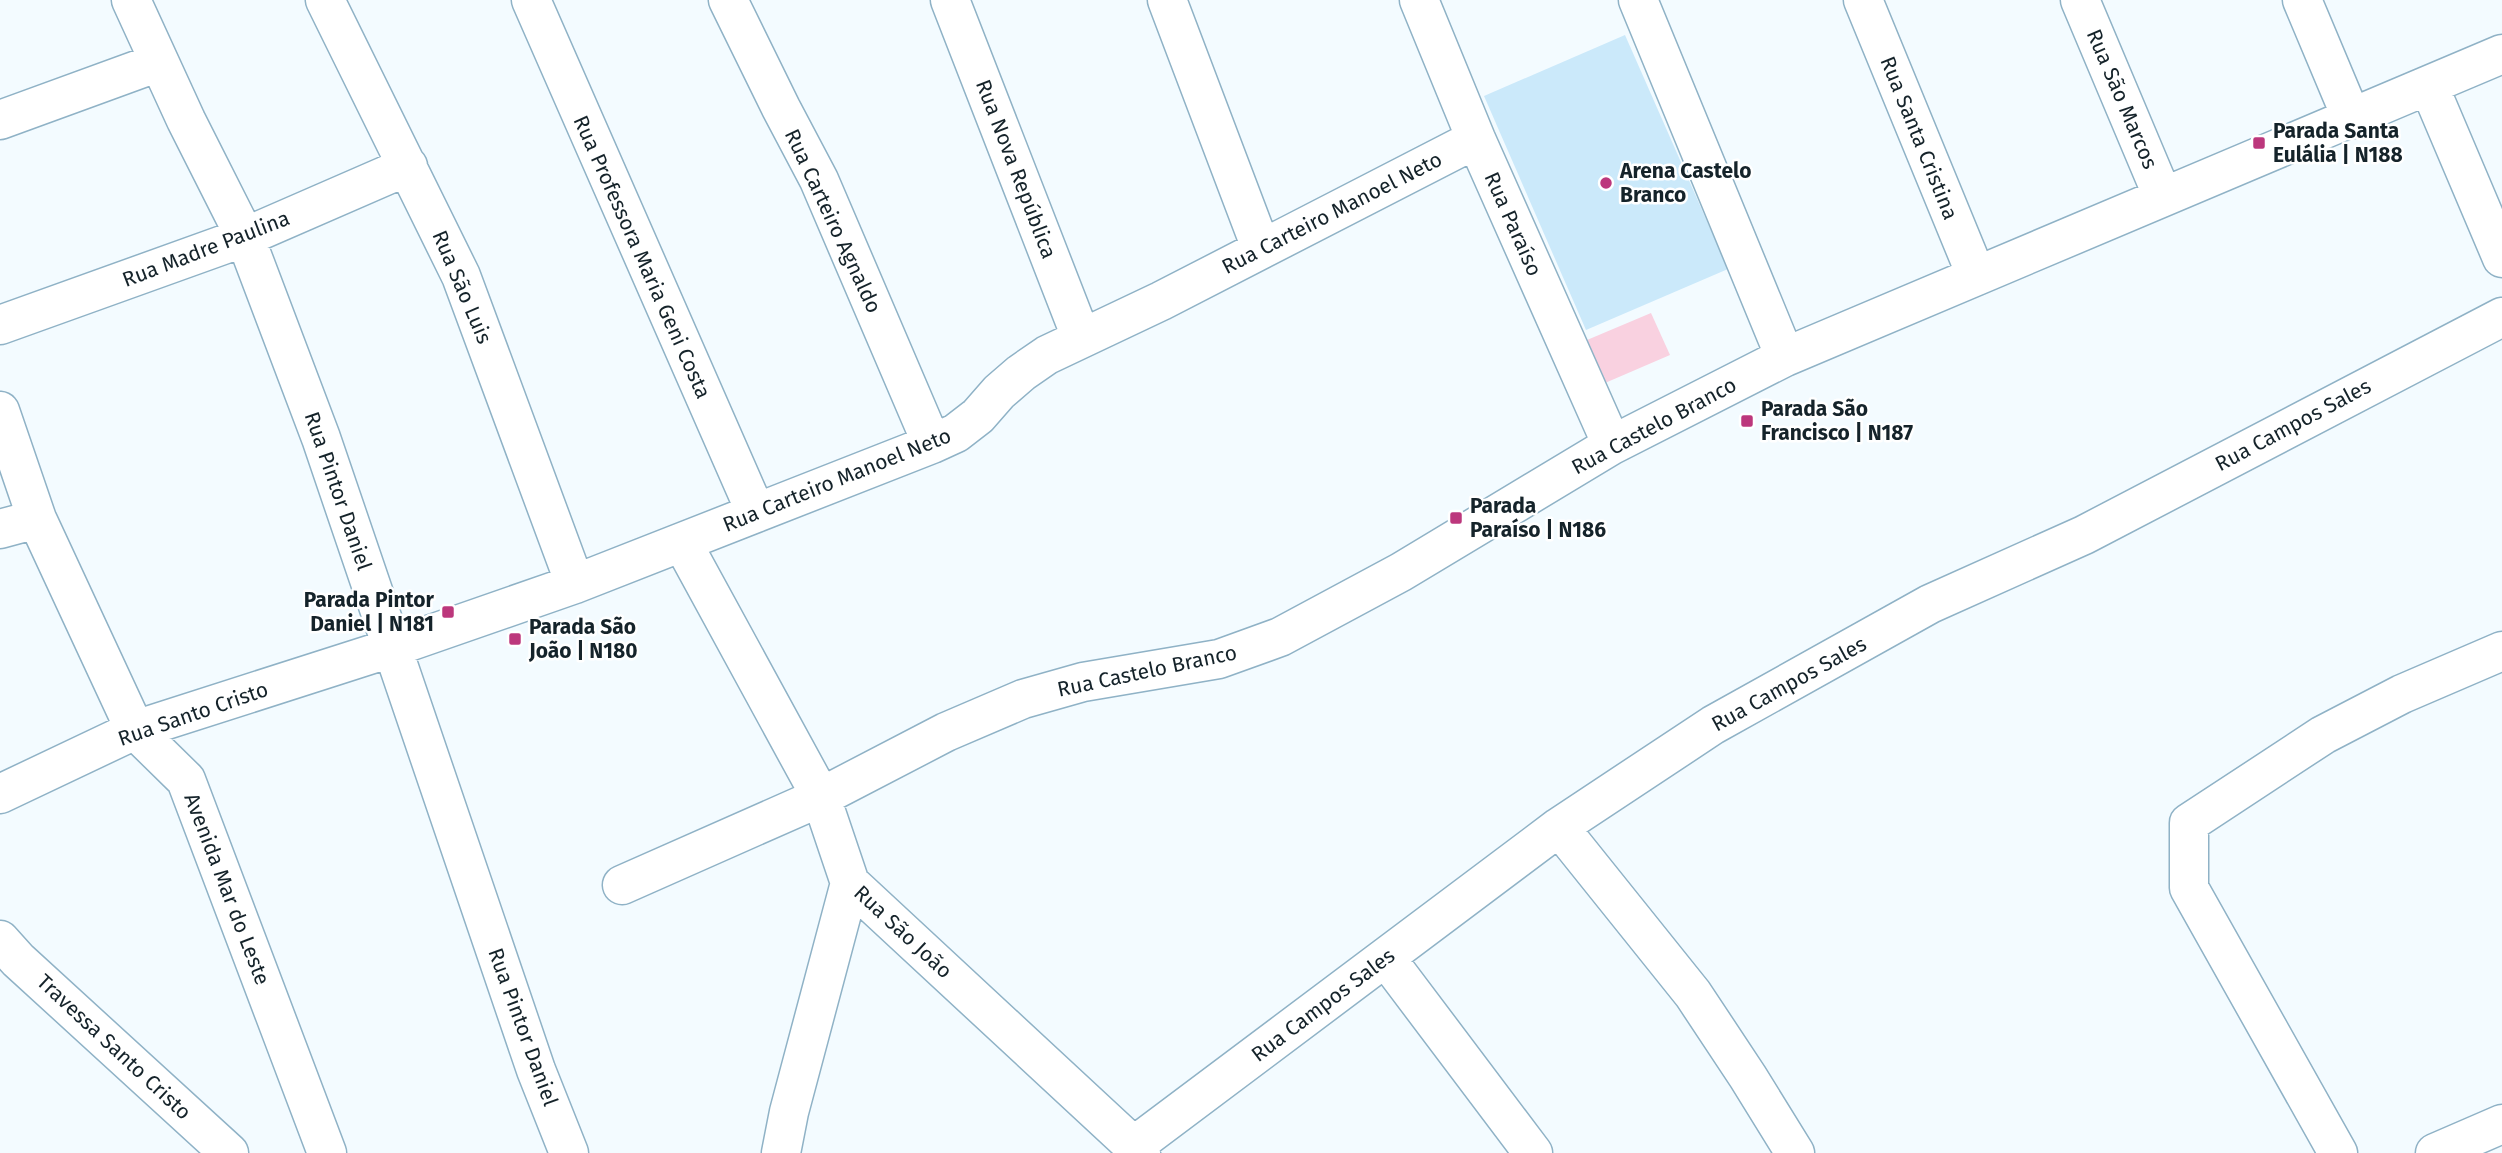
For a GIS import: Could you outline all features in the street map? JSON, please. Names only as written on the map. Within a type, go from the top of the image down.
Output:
[{"type":"street","name":"Rua Pintor Daniel","points":[[131,0],[245,237],[321,438],[536,1070],[569,1153]]},
{"type":"street","name":"Rua São Luis","points":[[325,0],[461,276],[575,584]]},
{"type":"street","name":"Rua Professora Maria Geni Costa","points":[[531,0],[756,513]]},
{"type":"street","name":"Rua Carteiro Agnaldo","points":[[728,0],[819,180],[932,444]]},
{"type":"street","name":"Rua Nova República","points":[[950,0],[1081,337]]},
{"type":"street","points":[[1167,0],[1261,248]]},
{"type":"street","name":"Rua Paraíso","points":[[1419,0],[1476,139],[1612,445]]},
{"type":"street","points":[[1637,0],[1785,357]]},
{"type":"street","name":"Rua Santa Cristina","points":[[1863,0],[1976,275]]},
{"type":"street","name":"Rua São Marcos","points":[[2081,0],[2163,197]]},
{"type":"street","points":[[2302,0],[2352,119]]},
{"type":"street","name":"Rua Castelo Branco","points":[[622,885],[821,797],[946,732],[1023,699],[1083,682],[1219,659],[1280,637],[1401,572],[1612,445],[1785,357],[2502,54]]},
{"type":"street","points":[[0,120],[159,62]]},
{"type":"street","points":[[2429,86],[2502,258]]},
{"type":"street","name":"Rua Carteiro Manoel Neto","points":[[391,648],[683,544],[956,433],[978,416],[999,392],[1021,373],[1047,355],[1161,301],[1476,139]]},
{"type":"street","name":"Rua Madre Paulina","points":[[0,325],[245,237],[408,166]]},
{"type":"street","name":"Rua Campos Sales","points":[[1137,1150],[1559,827],[1713,725],[1930,604],[2084,535],[2502,317]]},
{"type":"street","name":"Avenida Mar do Leste","points":[[0,411],[37,519],[135,730],[186,780],[327,1153]]},
{"type":"street","points":[[0,529],[37,519]]},
{"type":"street","name":"Rua São João","points":[[683,544],[821,797],[850,883],[1137,1150]]},
{"type":"street","name":"Rua Santo Cristo","points":[[0,794],[135,730],[391,648]]},
{"type":"street","points":[[2338,1153],[2189,888],[2189,823],[2323,735],[2402,694],[2502,652]]},
{"type":"street","points":[[1559,827],[1693,994],[1794,1153]]},
{"type":"street","points":[[781,1153],[789,1112],[850,883]]},
{"type":"street","name":"Travessa Santo Cristo","points":[[6,957],[229,1153]]},
{"type":"street","points":[[1386,958],[1533,1153]]},
{"type":"street","points":[[2435,1153],[2502,1124]]},
{"type":"shaded area","name":"Arena Castelo Branco","points":[[1625,35],[1728,269],[1586,330],[1484,96]]},
{"type":"building","points":[[1651,313],[1670,355],[1605,383],[1587,340]]},
{"type":"place","name":"Parada Santa Eulália | N188","points":[[2259,143]]},
{"type":"place","name":"Arena Castelo Branco","points":[[1606,183]]},
{"type":"place","name":"Parada São Francisco | N187","points":[[1747,421]]},
{"type":"place","name":"Parada Paraíso | N186","points":[[1456,518]]},
{"type":"place","name":"Parada Pintor Daniel | N181","points":[[448,612]]},
{"type":"place","name":"Parada São João | N180","points":[[515,639]]}]
